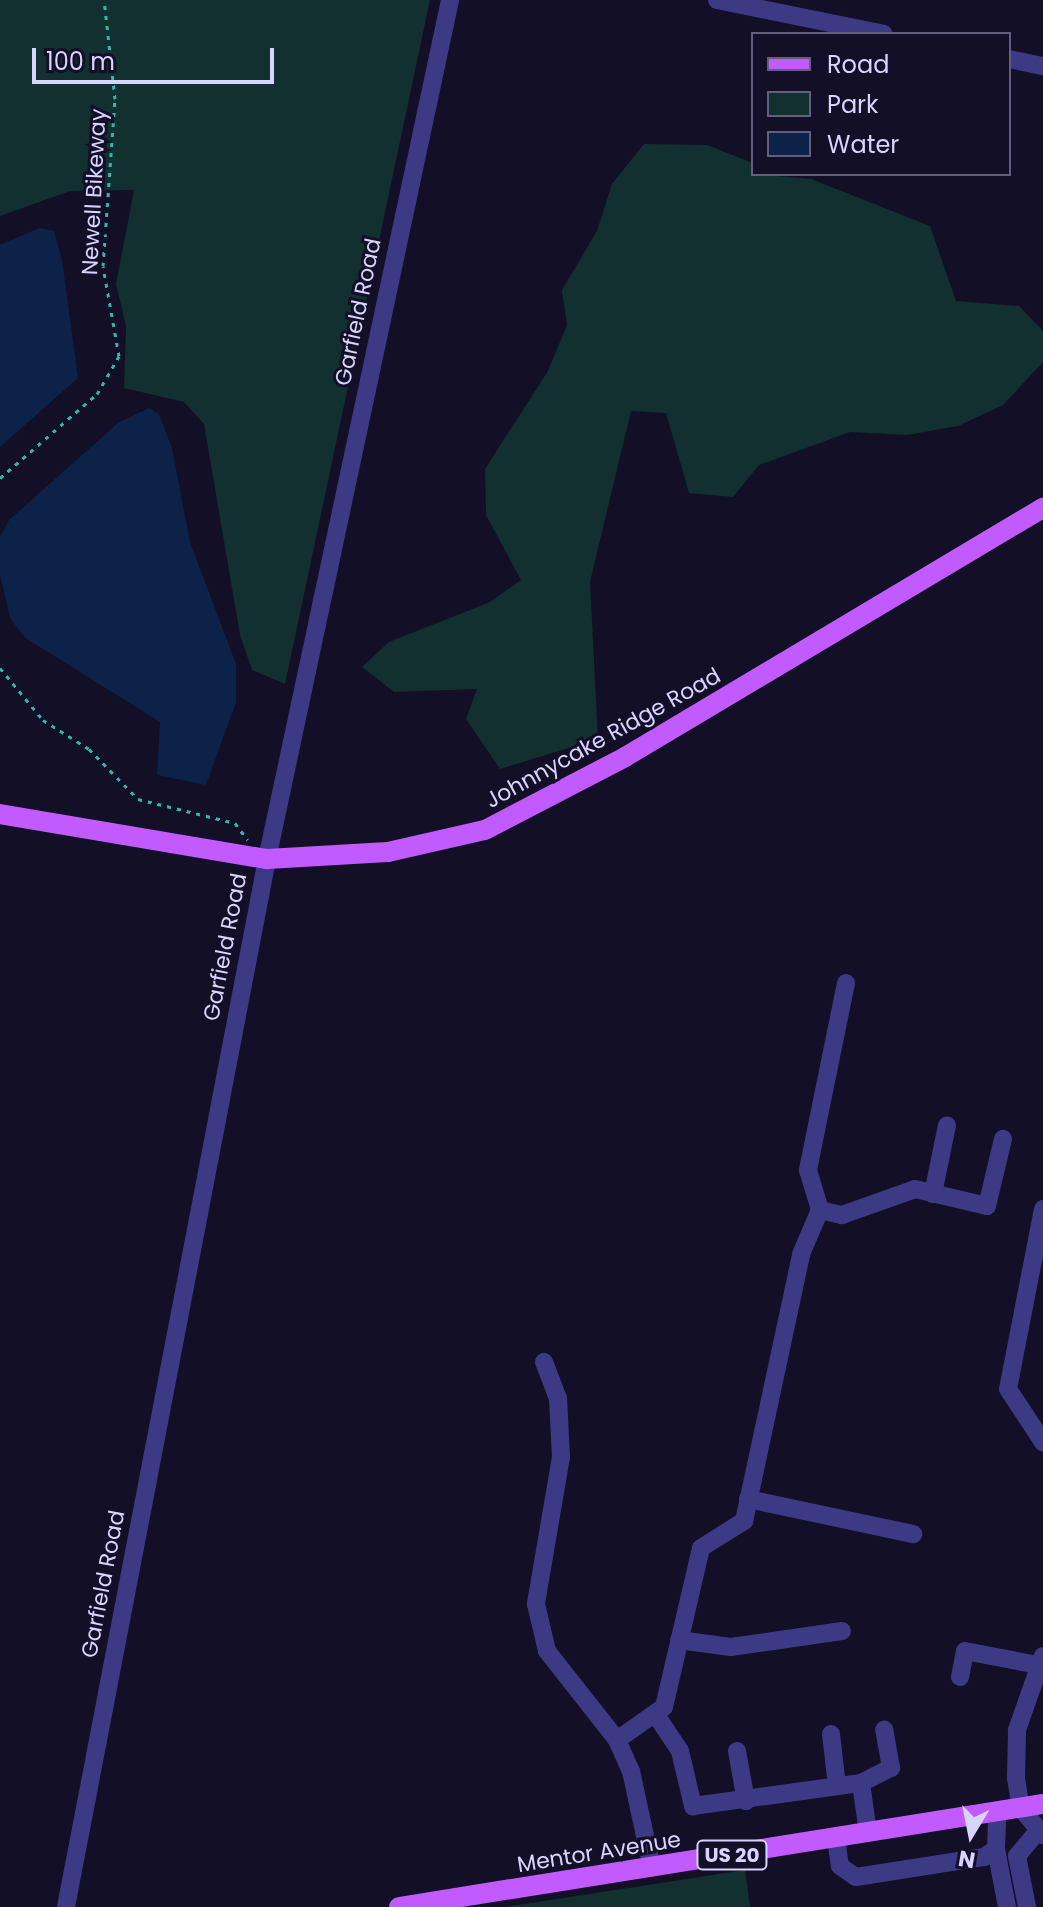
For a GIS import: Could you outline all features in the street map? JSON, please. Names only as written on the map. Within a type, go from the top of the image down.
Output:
[{"type":"main road","name":"Johnnycake Ridge Road","points":[[0,814],[267,859],[388,852],[485,830],[625,757],[1043,508]]},
{"type":"main road","name":"Mentor Avenue","points":[[399,1907],[1043,1804]]},
{"type":"street","name":"Garfield Road","points":[[66,1907],[267,859],[450,0]]},
{"type":"street","points":[[717,0],[874,32]]},
{"type":"street","points":[[1011,59],[1043,66]]},
{"type":"street","points":[[617,1740],[656,1715],[679,1640],[701,1548],[744,1521],[801,1254],[820,1210],[808,1170],[846,983]]},
{"type":"street","points":[[933,1194],[947,1125]]},
{"type":"street","points":[[820,1210],[842,1215],[915,1189],[987,1206],[1003,1139]]},
{"type":"street","points":[[1043,1209],[1008,1389],[1043,1442]]},
{"type":"street","points":[[544,1362],[558,1398],[561,1457],[536,1604],[547,1651],[617,1740],[652,1868]]},
{"type":"street","points":[[748,1499],[913,1534]]},
{"type":"street","points":[[679,1640],[731,1647],[842,1631]]},
{"type":"street","points":[[960,1677],[965,1651],[1041,1660],[1017,1730],[1021,1808],[1040,1834],[1017,1856],[1027,1907]]},
{"type":"street","points":[[656,1715],[680,1751],[690,1803],[746,1801],[861,1783],[891,1768],[884,1730]]},
{"type":"street","points":[[831,1734],[837,1786]]},
{"type":"street","points":[[737,1751],[746,1801]]},
{"type":"street","points":[[861,1783],[868,1833]]},
{"type":"street","points":[[997,1812],[996,1849],[1007,1907]]},
{"type":"street","points":[[836,1838],[840,1866],[856,1877],[984,1857],[996,1849]]},
{"type":"path","name":"Newell Bikeway","points":[[0,478],[97,394],[116,366],[120,334],[103,266],[115,99],[104,0]]},
{"type":"path","points":[[0,668],[43,720],[89,749],[138,799],[235,823],[249,836],[246,855]]},
{"type":"green space","points":[[0,0],[430,0],[285,684],[252,670],[240,635],[204,424],[184,402],[124,388],[126,326],[116,284],[134,190],[70,191],[0,216]]},
{"type":"green space","points":[[644,144],[707,145],[751,162],[751,176],[811,179],[930,226],[956,301],[1019,306],[1043,331],[1043,362],[1003,405],[958,426],[907,435],[850,432],[759,465],[733,497],[689,493],[666,413],[631,411],[590,582],[598,739],[500,769],[466,719],[477,689],[394,692],[362,667],[389,642],[490,602],[521,580],[486,515],[485,469],[548,371],[567,325],[562,290],[597,231],[612,184]]},
{"type":"green space","points":[[745,1870],[750,1907],[504,1907]]},
{"type":"water","points":[[39,228],[54,231],[62,260],[78,378],[0,447],[0,245]]},
{"type":"water","points":[[149,408],[159,414],[172,448],[190,542],[236,664],[236,702],[206,785],[157,775],[160,722],[24,637],[10,618],[0,574],[0,537],[9,520],[118,423]]}]
